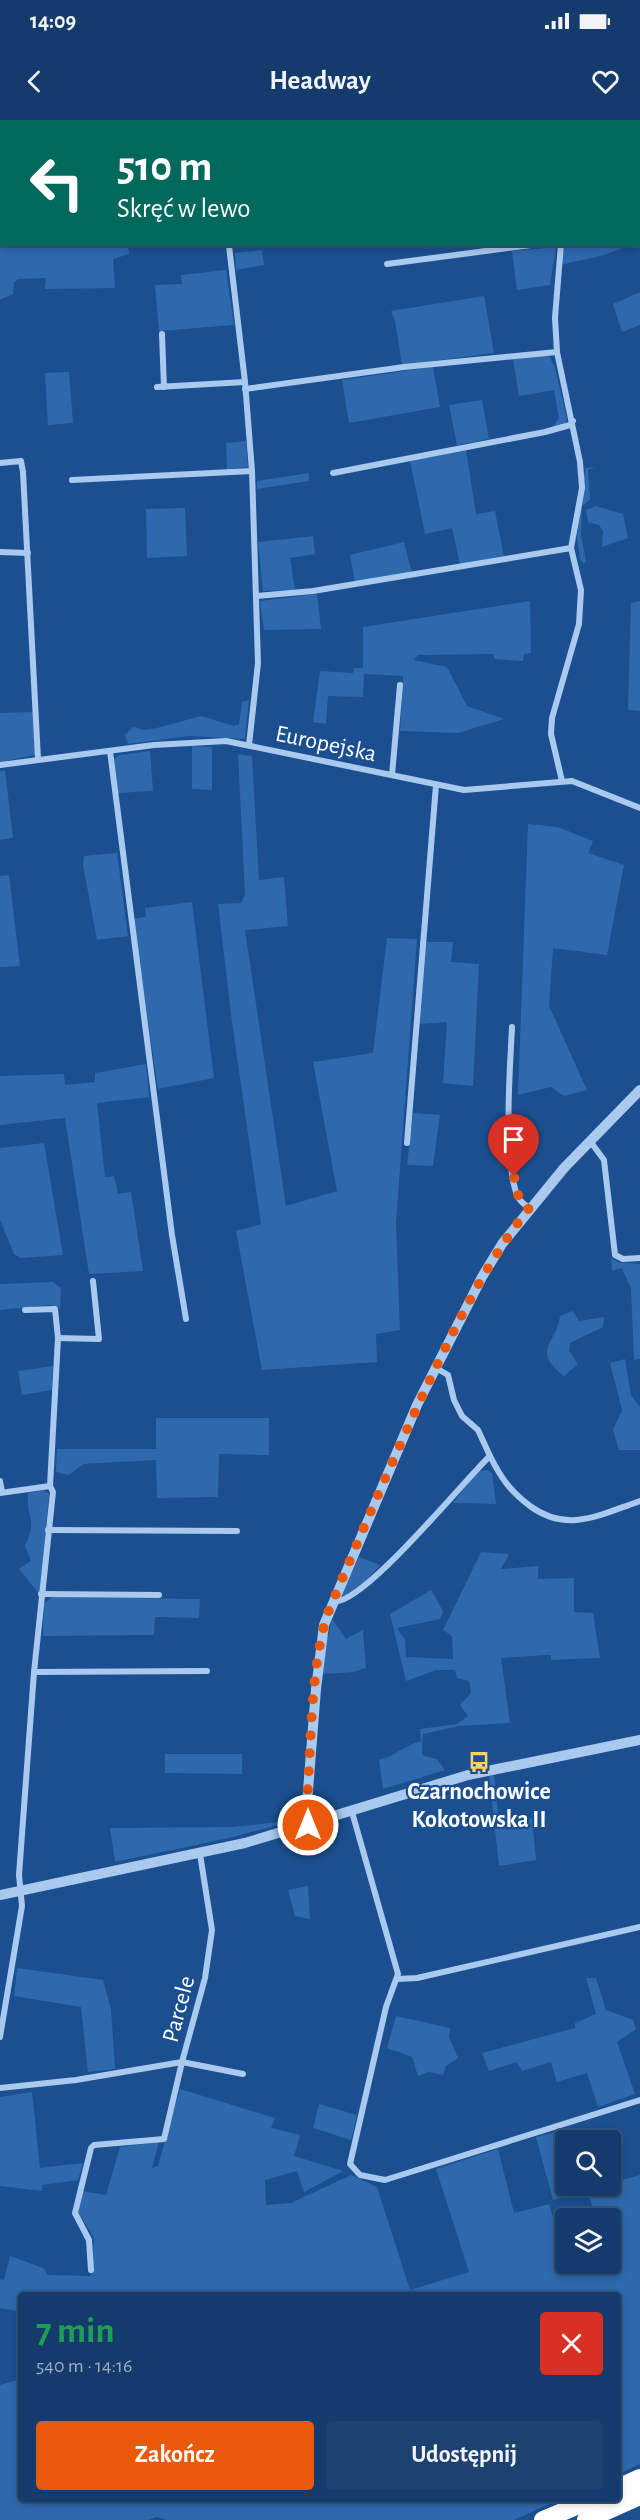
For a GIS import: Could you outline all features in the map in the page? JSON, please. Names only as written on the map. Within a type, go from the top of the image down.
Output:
[{"type":"highway","points":[[621,2487],[640,2478]]},
{"type":"highway","points":[[586,2520],[640,2496]]},
{"type":"highway","points":[[543,2520],[586,2502]]},
{"type":"street","points":[[229,246],[252,471],[258,663],[249,745]]},
{"type":"street","points":[[387,264],[524,246]]},
{"type":"street","points":[[561,246],[556,292],[557,351],[573,421],[582,488],[571,548],[581,590],[579,624],[552,718],[551,734],[562,781]]},
{"type":"street","points":[[162,334],[164,387]]},
{"type":"street","points":[[156,387],[245,386],[557,351]]},
{"type":"street","points":[[333,473],[546,432],[570,425],[573,421]]},
{"type":"street","points":[[0,463],[21,461],[38,759]]},
{"type":"street","points":[[72,480],[252,471]]},
{"type":"street","points":[[256,596],[313,591],[571,548]]},
{"type":"street","points":[[0,552],[28,553]]},
{"type":"street","points":[[392,775],[400,685]]},
{"type":"street","name":"Europejska","points":[[0,765],[204,741],[249,745],[436,785],[477,790],[562,781],[585,785],[640,808]]},
{"type":"street","points":[[110,751],[172,1235],[186,1319]]},
{"type":"street","points":[[407,1143],[436,785]]},
{"type":"street","points":[[512,1027],[511,1159],[516,1194],[529,1208]]},
{"type":"street","points":[[308,1825],[306,1810],[319,1653],[324,1625],[404,1433],[482,1277],[502,1244],[529,1208],[640,1090]]},
{"type":"street","points":[[590,1141],[604,1160],[615,1255],[623,1259],[640,1258]]},
{"type":"street","points":[[58,1338],[99,1339],[93,1281]]},
{"type":"street","points":[[0,2037],[22,1906],[20,1890],[34,1671],[53,1492],[50,1486],[58,1338],[55,1309],[25,1310]]},
{"type":"street","points":[[436,1368],[448,1375],[454,1400],[462,1416],[478,1430],[502,1482],[514,1494],[548,1518],[562,1521],[579,1520],[640,1501]]},
{"type":"street","points":[[333,1600],[340,1602],[366,1585],[437,1515],[490,1456]]},
{"type":"street","points":[[0,1481],[1,1492],[50,1486]]},
{"type":"street","points":[[48,1530],[237,1531]]},
{"type":"street","points":[[41,1594],[159,1595]]},
{"type":"street","points":[[34,1671],[207,1671]]},
{"type":"street","points":[[0,1895],[200,1854],[308,1825],[483,1771],[640,1740]]},
{"type":"street","points":[[351,1812],[397,1969],[397,1978],[386,2007],[350,2164],[360,2175],[385,2181],[640,2100]]},
{"type":"street","name":"Parcele","points":[[0,2088],[76,2080],[182,2062],[205,1978],[212,1930],[200,1854]]},
{"type":"street","points":[[397,1978],[417,1978],[640,1927]]},
{"type":"street","points":[[91,2271],[89,2240],[75,2213],[91,2148],[94,2145],[164,2139],[182,2062],[243,2074]]},
{"type":"shaded area","points":[[0,246],[128,246],[129,254],[113,259],[115,288],[45,289],[46,278],[18,279],[14,282],[13,294],[0,300]]},
{"type":"shaded area","points":[[565,246],[628,246],[604,255],[560,265]]},
{"type":"shaded area","points":[[556,247],[550,285],[517,290],[512,251]]},
{"type":"shaded area","points":[[262,250],[264,265],[236,270],[235,253]]},
{"type":"shaded area","points":[[226,270],[234,325],[159,331],[155,285],[182,284],[181,275]]},
{"type":"shaded area","points":[[640,292],[640,325],[622,332],[613,304]]},
{"type":"shaded area","points":[[484,296],[494,353],[402,365],[395,321],[391,311]]},
{"type":"shaded area","points":[[549,356],[555,368],[567,419],[565,424],[553,427],[559,418],[554,390],[519,396],[513,358]]},
{"type":"shaded area","points":[[433,367],[440,407],[349,423],[342,380]]},
{"type":"shaded area","points":[[69,372],[73,423],[48,425],[45,373]]},
{"type":"shaded area","points":[[482,400],[489,439],[457,445],[449,405]]},
{"type":"shaded area","points":[[246,441],[248,467],[227,469],[226,443]]},
{"type":"shaded area","points":[[466,450],[476,514],[495,511],[504,557],[460,565],[452,528],[425,534],[410,461]]},
{"type":"shaded area","points":[[595,467],[588,470],[590,500],[582,506],[581,535],[586,562],[583,563],[580,560],[577,537],[584,475],[586,468]]},
{"type":"shaded area","points":[[309,473],[309,481],[257,489],[257,481]]},
{"type":"shaded area","points":[[596,506],[623,514],[628,538],[602,547],[603,531],[599,525],[588,522],[586,510]]},
{"type":"shaded area","points":[[185,508],[187,556],[147,558],[146,509]]},
{"type":"shaded area","points":[[313,536],[315,554],[290,558],[295,590],[263,591],[258,542]]},
{"type":"shaded area","points":[[404,542],[412,573],[355,582],[350,555]]},
{"type":"shaded area","points":[[317,594],[321,629],[264,630],[260,601]]},
{"type":"shaded area","points":[[530,601],[531,653],[524,654],[523,661],[494,659],[494,654],[418,655],[414,660],[447,667],[467,706],[504,719],[458,733],[400,731],[403,676],[364,674],[363,697],[328,696],[326,724],[313,722],[320,671],[353,673],[354,668],[363,668],[363,627]]},
{"type":"shaded area","points":[[640,601],[640,711],[628,710],[631,603]]},
{"type":"shaded area","points":[[249,700],[243,739],[190,736],[128,744],[125,735],[133,727],[144,730],[157,728],[201,716],[234,726],[239,724],[242,702]]},
{"type":"shaded area","points":[[33,712],[35,755],[0,762],[0,713]]},
{"type":"shaded area","points":[[192,746],[212,747],[212,790],[192,789]]},
{"type":"shaded area","points":[[150,751],[153,791],[118,793],[114,759],[119,755]]},
{"type":"shaded area","points":[[238,754],[252,756],[259,880],[284,877],[288,926],[245,930],[286,1206],[337,1191],[313,1062],[373,1053],[387,938],[417,939],[396,1223],[400,1330],[376,1334],[377,1362],[262,1370],[236,1231],[261,1224],[232,1022],[218,904],[241,903],[245,894]]},
{"type":"shaded area","points":[[5,770],[13,838],[0,840],[0,771]]},
{"type":"shaded area","points":[[528,824],[558,827],[593,841],[588,853],[624,865],[607,955],[553,948],[549,1006],[587,1090],[564,1096],[551,1087],[518,1095]]},
{"type":"shaded area","points":[[117,853],[128,936],[97,940],[83,865],[84,856]]},
{"type":"shaded area","points":[[9,875],[20,966],[0,967],[0,876]]},
{"type":"shaded area","points":[[192,902],[214,1078],[158,1089],[133,919],[146,917],[145,908]]},
{"type":"shaded area","points":[[425,942],[453,942],[451,962],[479,964],[473,1086],[443,1083],[447,1022],[419,1024]]},
{"type":"shaded area","points":[[146,1064],[149,1097],[97,1103],[105,1177],[114,1176],[118,1194],[131,1192],[143,1271],[89,1274],[65,1118],[0,1125],[0,1076],[64,1074],[65,1085],[95,1082],[95,1073]]},
{"type":"shaded area","points":[[413,1113],[440,1115],[433,1166],[407,1165]]},
{"type":"shaded area","points":[[44,1143],[63,1255],[21,1258],[14,1254],[0,1220],[0,1148]]},
{"type":"shaded area","points":[[611,1258],[617,1262],[640,1264],[640,1359],[634,1360],[631,1289],[622,1268],[612,1271]]},
{"type":"shaded area","points":[[53,1282],[61,1288],[60,1308],[50,1305],[0,1310],[0,1284]]},
{"type":"shaded area","points":[[573,1311],[579,1321],[604,1317],[603,1327],[570,1343],[569,1351],[578,1364],[564,1376],[554,1367],[547,1353],[560,1316]]},
{"type":"shaded area","points":[[625,1359],[631,1395],[640,1407],[640,1450],[619,1450],[613,1430],[622,1410],[610,1363]]},
{"type":"shaded area","points":[[53,1366],[52,1390],[22,1395],[18,1371]]},
{"type":"shaded area","points":[[156,1418],[269,1418],[269,1455],[219,1454],[218,1497],[157,1498],[156,1460],[83,1464],[69,1475],[56,1472],[57,1449],[156,1449]]},
{"type":"shaded area","points":[[487,1470],[492,1473],[496,1504],[453,1503],[478,1471]]},
{"type":"shaded area","points":[[44,1490],[49,1494],[40,1595],[19,1569],[31,1561],[25,1546],[31,1529],[28,1493]]},
{"type":"shaded area","points":[[481,1552],[509,1554],[501,1569],[538,1566],[538,1579],[574,1578],[574,1612],[593,1613],[600,1658],[551,1660],[551,1655],[546,1655],[501,1658],[510,1723],[459,1726],[423,1734],[422,1755],[437,1759],[445,1770],[383,1789],[379,1760],[421,1741],[420,1729],[457,1724],[468,1716],[460,1705],[471,1693],[469,1681],[457,1678],[455,1670],[436,1670],[406,1681],[390,1614],[431,1590],[443,1611],[440,1619],[397,1628],[405,1640],[406,1657],[453,1659],[452,1636],[443,1630]]},
{"type":"shaded area","points":[[359,1557],[380,1565],[361,1586],[345,1596],[341,1595]]},
{"type":"shaded area","points":[[52,1597],[200,1599],[199,1618],[155,1617],[154,1635],[43,1636],[44,1604]]},
{"type":"shaded area","points":[[332,1619],[346,1639],[363,1630],[366,1668],[354,1672],[323,1674],[322,1663]]},
{"type":"shaded area","points":[[165,1754],[242,1754],[242,1774],[165,1773]]},
{"type":"shaded area","points":[[494,1775],[499,1823],[532,1818],[536,1860],[499,1866],[489,1776]]},
{"type":"shaded area","points":[[297,1820],[229,1838],[115,1862],[110,1828],[233,1827]]},
{"type":"shaded area","points":[[308,1886],[310,1919],[295,1916],[288,1890]]},
{"type":"shaded area","points":[[17,1968],[103,1980],[111,2009],[115,2069],[88,2072],[81,2007],[14,1996]]},
{"type":"shaded area","points":[[586,1978],[596,1978],[606,2010],[633,2020],[636,2029],[617,2042],[635,2094],[598,2107],[587,2073],[557,2082],[551,2062],[522,2071],[517,2062],[489,2071],[482,2053],[575,2028],[575,2023],[596,2014]]},
{"type":"shaded area","points":[[396,2016],[450,2028],[449,2037],[458,2058],[446,2066],[443,2075],[429,2072],[418,2076],[412,2057],[387,2048]]},
{"type":"shaded area","points":[[180,2089],[275,2118],[271,2128],[300,2135],[294,2156],[343,2171],[304,2192],[297,2171],[265,2180],[266,2205],[291,2203],[351,2175],[377,2187],[410,2290],[469,2272],[436,2169],[498,2149],[514,2213],[549,2204],[555,2224],[555,2274],[621,2274],[621,2208],[593,2208],[589,2196],[621,2196],[621,2180],[640,2175],[640,2464],[621,2473],[621,2292],[18,2292],[18,2311],[0,2308],[0,2279],[4,2280],[10,2256],[43,2268],[48,2275],[91,2276],[94,2238],[78,2212],[83,2191],[106,2195],[120,2147],[159,2142],[152,2168],[158,2166]]},
{"type":"shaded area","points":[[32,2092],[40,2168],[83,2163],[78,2180],[42,2185],[42,2191],[0,2186],[0,2097]]},
{"type":"shaded area","points":[[319,2104],[357,2115],[351,2140],[313,2128]]},
{"type":"shaded area","points":[[555,2132],[555,2196],[566,2196],[553,2200],[536,2137]]},
{"type":"shaded area","points":[[18,2380],[18,2502],[554,2502],[514,2520],[166,2520],[157,2517],[148,2520],[0,2520],[0,2385]]},
{"type":"place","name":"Czarnochowice Kokotowska II","points":[[479,1762]]},
{"type":"route","points":[[308,1825],[306,1810],[315,1700],[321,1641],[327,1615],[424,1391],[482,1277],[502,1244],[529,1208],[516,1194],[514,1176]]}]
